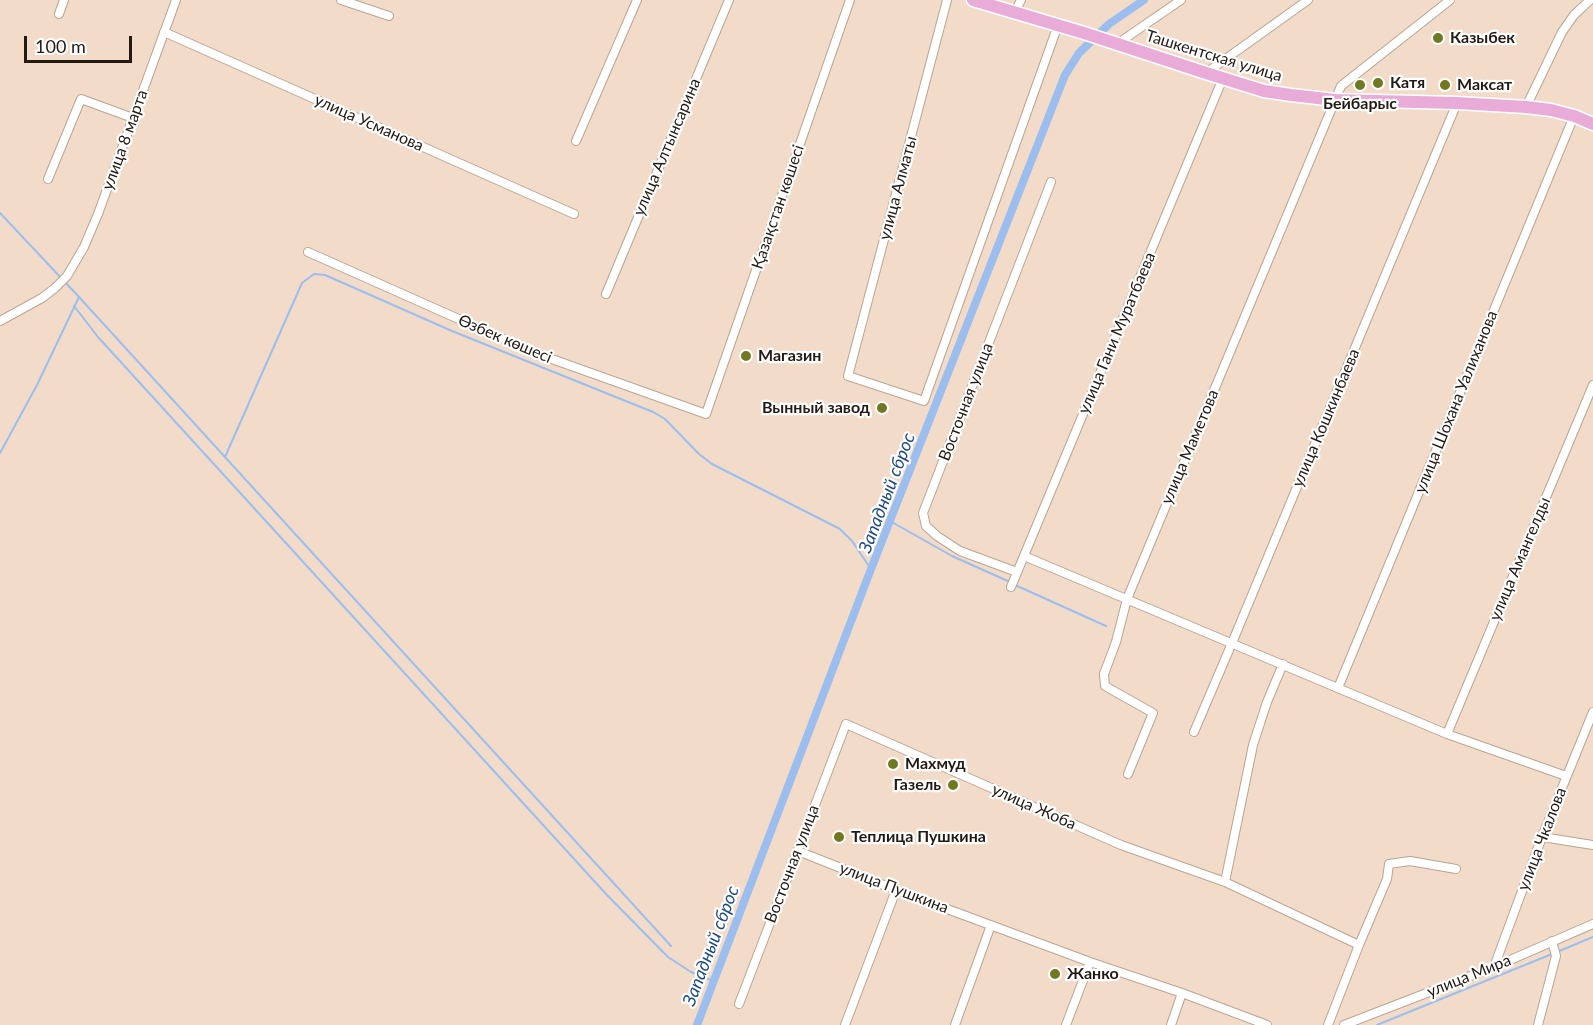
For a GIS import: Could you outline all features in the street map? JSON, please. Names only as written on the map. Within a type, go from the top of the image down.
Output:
[{"type":"main road","name":"Ташкентская улица","points":[[974,0],[1271,92],[1335,100],[1526,107],[1551,110],[1593,124]]},
{"type":"street","points":[[59,14],[64,0]]},
{"type":"street","name":"улица 8 марта","points":[[0,321],[42,298],[55,288],[68,276],[84,247],[176,0]]},
{"type":"street","points":[[342,0],[366,4],[389,16]]},
{"type":"street","points":[[576,141],[637,0]]},
{"type":"street","name":"улица Алтынсарина","points":[[606,294],[729,0]]},
{"type":"street","name":"Қазақстан көшесі","points":[[706,414],[850,0]]},
{"type":"street","name":"улица Алматы","points":[[947,0],[848,376],[924,401],[1058,25]]},
{"type":"street","points":[[1015,12],[1021,0]]},
{"type":"street","points":[[1113,43],[1181,0]]},
{"type":"street","points":[[1206,73],[1308,0]]},
{"type":"street","name":"улица Маметова","points":[[1128,774],[1153,713],[1105,686],[1104,674],[1116,642],[1127,599],[1341,86],[1450,0]]},
{"type":"street","points":[[1526,107],[1562,32],[1574,15],[1590,0]]},
{"type":"street","name":"улица Усманова","points":[[164,32],[574,214]]},
{"type":"street","name":"улица Гани Муратбаева","points":[[1011,587],[1223,78]]},
{"type":"street","points":[[48,179],[81,99],[133,118]]},
{"type":"street","name":"улица Кошкинбаева","points":[[1194,732],[1457,103]]},
{"type":"street","name":"улица Шохана Уалиханова","points":[[1338,688],[1574,116]]},
{"type":"street","name":"Восточная улица","points":[[1017,572],[960,551],[926,526],[923,513],[1051,182]]},
{"type":"street","name":"Өзбек көшесі","points":[[308,252],[535,353],[706,414]]},
{"type":"street","name":"улица Амангелды","points":[[1447,734],[1593,385]]},
{"type":"street","points":[[1024,555],[1447,734],[1566,776]]},
{"type":"street","points":[[1225,882],[1253,745],[1266,702],[1283,664]]},
{"type":"street","name":"улица Чкалова","points":[[1494,967],[1542,837],[1593,712]]},
{"type":"street","name":"Восточная улица","points":[[739,1004],[846,724]]},
{"type":"street","name":"улица Жоба","points":[[846,724],[1121,845],[1225,882],[1359,945]]},
{"type":"street","points":[[1542,837],[1593,845]]},
{"type":"street","name":"улица Пушкина","points":[[798,851],[1090,962],[1267,1025]]},
{"type":"street","points":[[1328,1025],[1387,879],[1389,864],[1410,861],[1456,869]]},
{"type":"street","points":[[844,1025],[896,890]]},
{"type":"street","name":"улица Мира","points":[[1344,1025],[1494,967],[1593,924]]},
{"type":"street","points":[[955,1025],[991,925]]},
{"type":"street","points":[[1538,1025],[1556,956],[1552,941]]},
{"type":"street","points":[[1066,1025],[1090,962]]},
{"type":"street","points":[[1171,1025],[1182,993]]},
{"type":"waterway","name":"Западный сброс","points":[[697,1025],[871,569],[1065,75],[1079,53],[1109,24],[1144,0]]},
{"type":"waterway","points":[[0,213],[671,946]]},
{"type":"waterway","points":[[225,457],[302,283],[314,274],[325,275],[452,331],[653,412],[665,419],[712,464],[840,529],[852,541],[871,569]]},
{"type":"waterway","points":[[0,453],[37,385],[79,297]]},
{"type":"waterway","points":[[74,306],[98,337],[606,894],[668,957],[691,972],[713,981]]},
{"type":"waterway","points":[[890,521],[952,556],[1010,582]]},
{"type":"waterway","points":[[1015,585],[1106,626]]},
{"type":"waterway","points":[[1557,952],[1593,937]]},
{"type":"waterway","points":[[1377,1025],[1552,954]]},
{"type":"place","name":"Казыбек","points":[[1438,38]]},
{"type":"place","name":"Катя","points":[[1378,83]]},
{"type":"place","name":"Бейбарыс","points":[[1360,85]]},
{"type":"place","name":"Максат","points":[[1445,85]]},
{"type":"place","name":"Магазин","points":[[746,356]]},
{"type":"place","name":"Вынный завод","points":[[882,408]]},
{"type":"place","name":"Махмуд","points":[[893,764]]},
{"type":"place","name":"Газель","points":[[953,785]]},
{"type":"place","name":"Теплица Пушкина","points":[[839,837]]},
{"type":"place","name":"Жанко","points":[[1055,974]]}]
